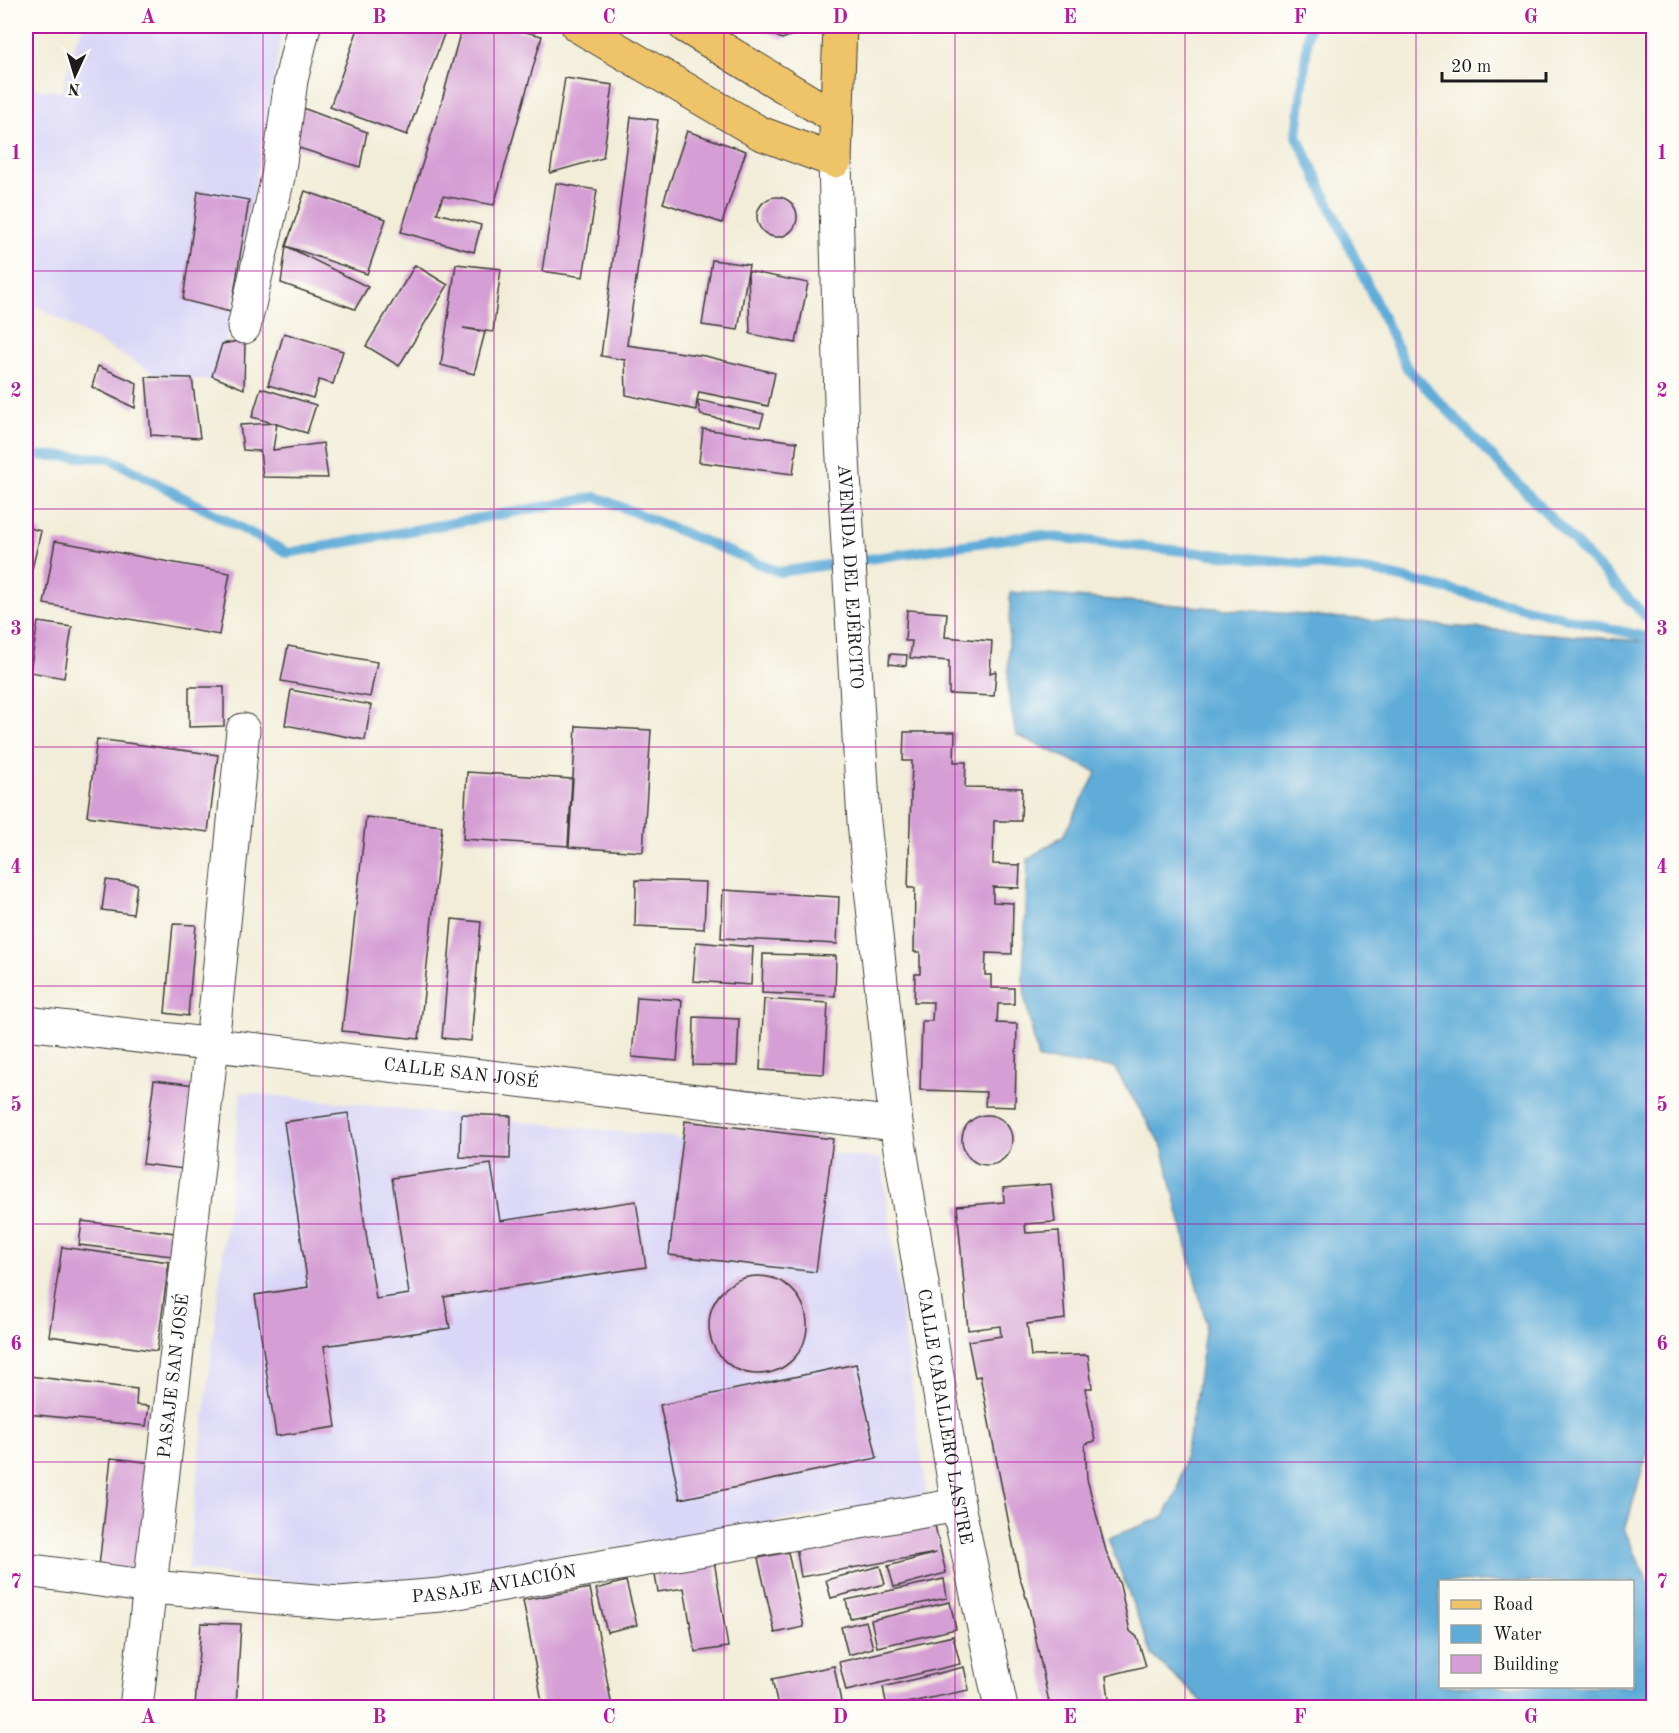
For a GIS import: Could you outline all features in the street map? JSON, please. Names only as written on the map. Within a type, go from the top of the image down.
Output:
[{"type":"main road","points":[[578,26],[760,133],[834,161]]},
{"type":"main road","points":[[685,26],[836,118]]},
{"type":"main road","name":"AVENIDA DEL EJÉRCITO","points":[[834,161],[840,26]]},
{"type":"street","points":[[244,327],[278,177],[291,80],[304,26]]},
{"type":"street","name":"AVENIDA DEL EJÉRCITO","points":[[834,161],[842,441],[864,822],[896,1124]]},
{"type":"street","name":"PASAJE SAN JOSÉ","points":[[136,1707],[213,1045],[243,730]]},
{"type":"street","name":"CALLE SAN JOSÉ","points":[[26,1023],[896,1124]]},
{"type":"street","name":"CALLE CABALLERO LASTRE","points":[[896,1124],[958,1505],[1001,1707]]},
{"type":"street","name":"PASAJE AVIACIÓN","points":[[26,1570],[151,1587],[339,1603],[441,1595],[958,1505]]},
{"type":"shaded area","points":[[83,26],[283,26],[231,321],[216,381],[157,375],[26,300],[26,87],[62,92],[71,52]]},
{"type":"shaded area","points":[[241,1092],[881,1159],[927,1497],[433,1578],[328,1587],[187,1569]]},
{"type":"water","points":[[1010,592],[1653,642],[1654,1428],[1625,1531],[1653,1592],[1653,1707],[1208,1707],[1152,1655],[1108,1538],[1164,1517],[1178,1490],[1195,1403],[1206,1323],[1162,1146],[1114,1067],[1038,1059],[1023,978],[1028,859],[1063,836],[1097,772],[1016,735],[1008,691]]},
{"type":"building","points":[[359,26],[447,26],[407,135],[330,107]]},
{"type":"building","points":[[462,26],[501,26],[542,36],[494,205],[443,196],[437,213],[481,225],[474,252],[401,232],[441,104]]},
{"type":"building","points":[[754,26],[816,26],[782,39]]},
{"type":"building","points":[[565,78],[613,85],[603,158],[550,173]]},
{"type":"building","points":[[300,107],[367,132],[360,167],[289,145]]},
{"type":"building","points":[[631,117],[658,120],[627,345],[705,356],[775,373],[768,406],[699,392],[696,410],[626,395],[625,360],[601,356]]},
{"type":"building","points":[[687,131],[746,151],[722,223],[663,203]]},
{"type":"building","points":[[556,183],[597,190],[583,277],[542,271]]},
{"type":"building","points":[[198,191],[249,200],[231,312],[183,300]]},
{"type":"building","points":[[305,191],[386,219],[367,274],[286,246]]},
{"type":"building","points":[[777,197],[791,203],[797,217],[791,231],[777,237],[763,231],[757,217],[763,203]]},
{"type":"building","points":[[286,246],[368,287],[355,309],[281,283]]},
{"type":"building","points":[[712,260],[749,265],[738,330],[702,325]]},
{"type":"building","points":[[456,264],[501,269],[493,332],[463,328],[485,332],[474,374],[441,365]]},
{"type":"building","points":[[415,265],[448,285],[399,366],[366,346]]},
{"type":"building","points":[[748,271],[808,283],[796,343],[750,334]]},
{"type":"building","points":[[284,333],[343,351],[333,384],[319,380],[313,398],[268,385]]},
{"type":"building","points":[[245,340],[244,389],[212,376],[222,344]]},
{"type":"building","points":[[98,366],[137,383],[135,408],[92,387]]},
{"type":"building","points":[[146,377],[192,378],[200,438],[151,435]]},
{"type":"building","points":[[261,388],[316,405],[307,433],[252,417]]},
{"type":"building","points":[[697,400],[764,414],[760,427],[701,415]]},
{"type":"building","points":[[277,423],[273,450],[323,443],[328,478],[263,477],[260,451],[243,450],[240,425]]},
{"type":"building","points":[[703,429],[797,442],[793,474],[699,462]]},
{"type":"building","points":[[26,527],[41,531],[26,595]]},
{"type":"building","points":[[55,541],[230,573],[219,635],[44,604]]},
{"type":"building","points":[[907,610],[947,613],[945,637],[992,641],[990,673],[996,671],[994,696],[949,694],[949,661],[910,658],[912,641],[905,641]]},
{"type":"building","points":[[38,622],[72,627],[64,678],[30,672]]},
{"type":"building","points":[[288,646],[377,662],[370,697],[281,681]]},
{"type":"building","points":[[890,654],[907,655],[906,666],[889,664]]},
{"type":"building","points":[[189,687],[224,687],[224,726],[189,727]]},
{"type":"building","points":[[291,690],[371,705],[365,740],[285,725]]},
{"type":"building","points":[[576,726],[651,730],[643,852],[569,847]]},
{"type":"building","points":[[904,732],[955,732],[954,762],[966,762],[965,787],[1022,788],[1021,821],[994,821],[993,864],[1020,865],[1019,888],[993,887],[993,902],[1013,903],[1012,954],[986,953],[985,975],[991,975],[991,988],[1014,988],[1014,1004],[998,1004],[997,1023],[1017,1024],[1015,1107],[985,1106],[986,1092],[920,1090],[922,1021],[932,1021],[933,1002],[914,1002],[915,974],[920,974],[920,952],[914,952],[915,888],[908,888],[912,761],[903,761]]},
{"type":"building","points":[[97,739],[218,755],[208,832],[87,816]]},
{"type":"building","points":[[467,772],[572,779],[568,846],[463,839]]},
{"type":"building","points":[[366,817],[442,826],[419,1039],[342,1031]]},
{"type":"building","points":[[106,880],[137,884],[133,914],[102,910]]},
{"type":"building","points":[[636,880],[706,882],[704,929],[635,926]]},
{"type":"building","points":[[723,890],[839,897],[837,944],[721,938]]},
{"type":"building","points":[[452,919],[481,922],[471,1041],[442,1038]]},
{"type":"building","points":[[173,924],[196,925],[188,1016],[165,1013]]},
{"type":"building","points":[[696,942],[753,947],[751,985],[693,981]]},
{"type":"building","points":[[763,954],[836,956],[835,996],[762,993]]},
{"type":"building","points":[[637,997],[682,1000],[677,1061],[632,1057]]},
{"type":"building","points":[[764,999],[828,1003],[824,1074],[760,1070]]},
{"type":"building","points":[[694,1017],[739,1019],[737,1066],[693,1065]]},
{"type":"building","points":[[154,1080],[195,1085],[184,1169],[143,1164]]},
{"type":"building","points":[[348,1113],[376,1299],[409,1294],[392,1178],[491,1164],[500,1221],[636,1201],[646,1267],[444,1297],[450,1328],[324,1346],[336,1427],[276,1436],[255,1295],[308,1287],[284,1122]]},
{"type":"building","points":[[461,1114],[511,1116],[510,1159],[460,1157]]},
{"type":"building","points":[[987,1115],[1001,1119],[1008,1126],[1012,1140],[1008,1154],[1001,1161],[987,1165],[973,1161],[966,1154],[962,1140],[966,1126],[973,1119]]},
{"type":"building","points":[[685,1121],[833,1139],[816,1272],[669,1255]]},
{"type":"building","points":[[1051,1184],[1055,1222],[1025,1224],[1026,1233],[1059,1231],[1065,1319],[1027,1324],[1031,1356],[1088,1355],[1092,1388],[1085,1388],[1095,1441],[1085,1444],[1087,1479],[1106,1551],[1120,1585],[1130,1631],[1137,1637],[1146,1666],[1106,1676],[1110,1707],[1050,1707],[1029,1607],[1019,1575],[980,1376],[975,1377],[968,1341],[1001,1336],[1000,1326],[968,1330],[957,1206],[1004,1202],[1003,1188]]},
{"type":"building","points":[[82,1221],[175,1233],[172,1256],[79,1245]]},
{"type":"building","points":[[62,1247],[169,1262],[157,1351],[49,1336]]},
{"type":"building","points":[[758,1276],[777,1280],[792,1291],[803,1306],[807,1325],[803,1344],[792,1359],[777,1370],[758,1374],[739,1370],[724,1359],[713,1344],[709,1325],[713,1306],[724,1291],[739,1280]]},
{"type":"building","points":[[856,1364],[877,1458],[680,1499],[660,1405]]},
{"type":"building","points":[[29,1376],[137,1389],[136,1405],[149,1406],[146,1426],[27,1414]]},
{"type":"building","points":[[111,1458],[154,1463],[142,1571],[99,1566]]},
{"type":"building","points":[[934,1521],[946,1573],[894,1587],[888,1566],[936,1553],[801,1577],[796,1546]]},
{"type":"building","points":[[788,1552],[804,1627],[775,1633],[758,1558]]},
{"type":"building","points":[[714,1560],[728,1647],[695,1652],[684,1588],[658,1592],[654,1570]]},
{"type":"building","points":[[880,1566],[885,1584],[831,1598],[826,1580]]},
{"type":"building","points":[[944,1579],[947,1598],[850,1618],[846,1600]]},
{"type":"building","points":[[626,1581],[637,1625],[607,1632],[596,1589]]},
{"type":"building","points":[[590,1588],[612,1707],[543,1707],[523,1600]]},
{"type":"building","points":[[950,1602],[956,1629],[877,1647],[871,1620]]},
{"type":"building","points":[[866,1621],[873,1648],[848,1655],[841,1627]]},
{"type":"building","points":[[201,1623],[241,1624],[236,1707],[195,1707]]},
{"type":"building","points":[[953,1636],[960,1664],[846,1691],[839,1662]]},
{"type":"building","points":[[834,1666],[841,1702],[812,1707],[778,1707],[772,1679]]},
{"type":"building","points":[[964,1667],[969,1690],[887,1707],[883,1687]]},
{"type":"waterway","points":[[1309,26],[1297,136],[1407,368],[1654,625]]},
{"type":"waterway","points":[[26,455],[109,458],[288,553],[597,497],[779,572],[1033,535],[1372,571],[1654,639]]}]
